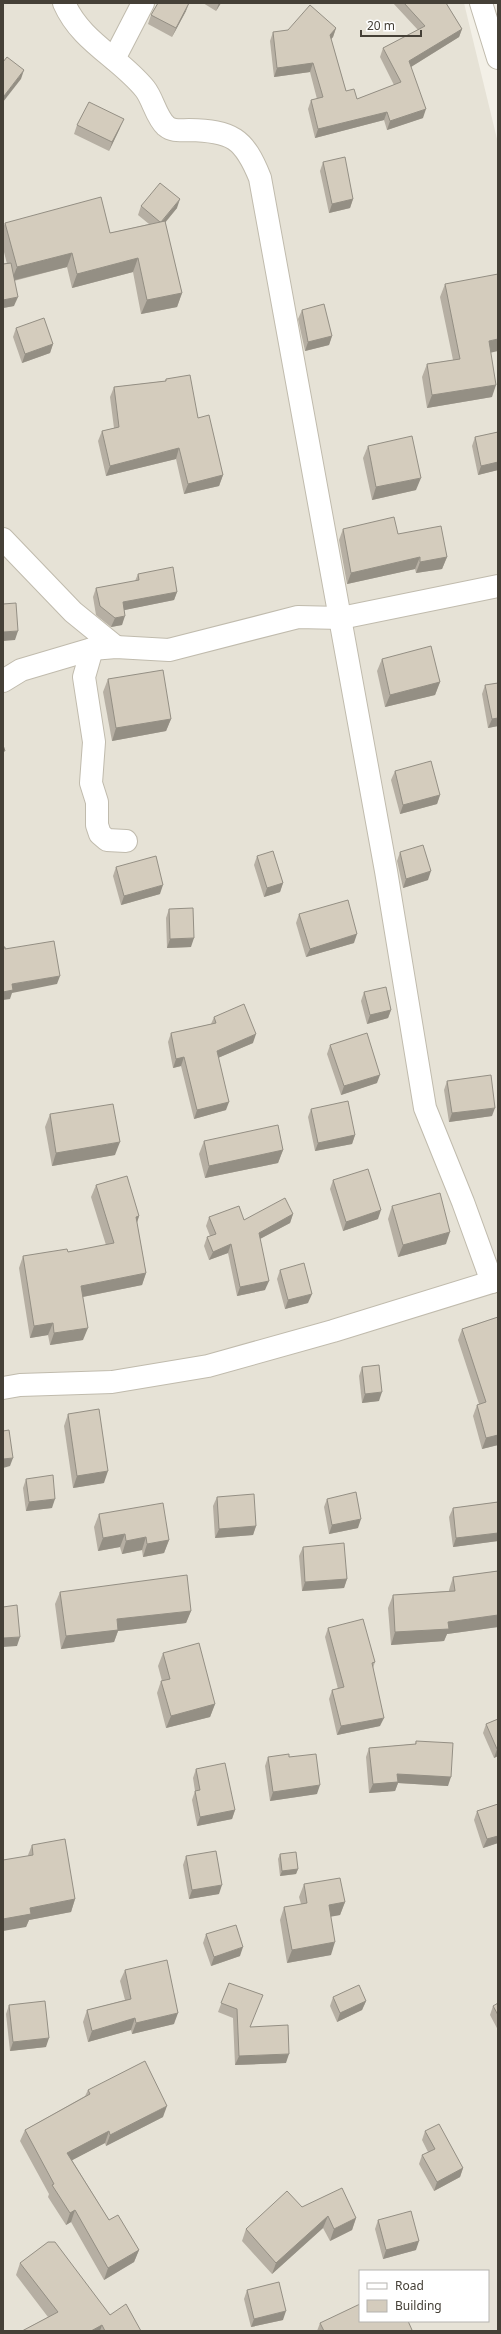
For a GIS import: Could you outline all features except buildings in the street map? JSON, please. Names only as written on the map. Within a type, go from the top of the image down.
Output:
[{"type":"street","points":[[3,1388],[20,1385],[112,1382],[208,1366],[333,1331],[495,1281],[424,1108],[384,863],[341,618],[260,178],[252,160],[240,142],[222,133],[175,131],[166,126],[145,89],[114,59],[86,37],[70,16],[64,3]]},
{"type":"street","points":[[114,59],[144,3]]},
{"type":"street","points":[[481,3],[498,58]]},
{"type":"street","points":[[3,539],[73,612],[116,647]]},
{"type":"street","points":[[3,681],[21,670],[92,649],[116,647],[169,650],[298,617],[341,618],[498,586]]},
{"type":"street","points":[[92,649],[84,677],[94,742],[91,783],[96,802],[97,825],[100,834],[107,840],[126,841]]},
{"type":"shaded area","points":[[3,3],[464,3],[498,143],[498,2331],[3,2331]]}]
